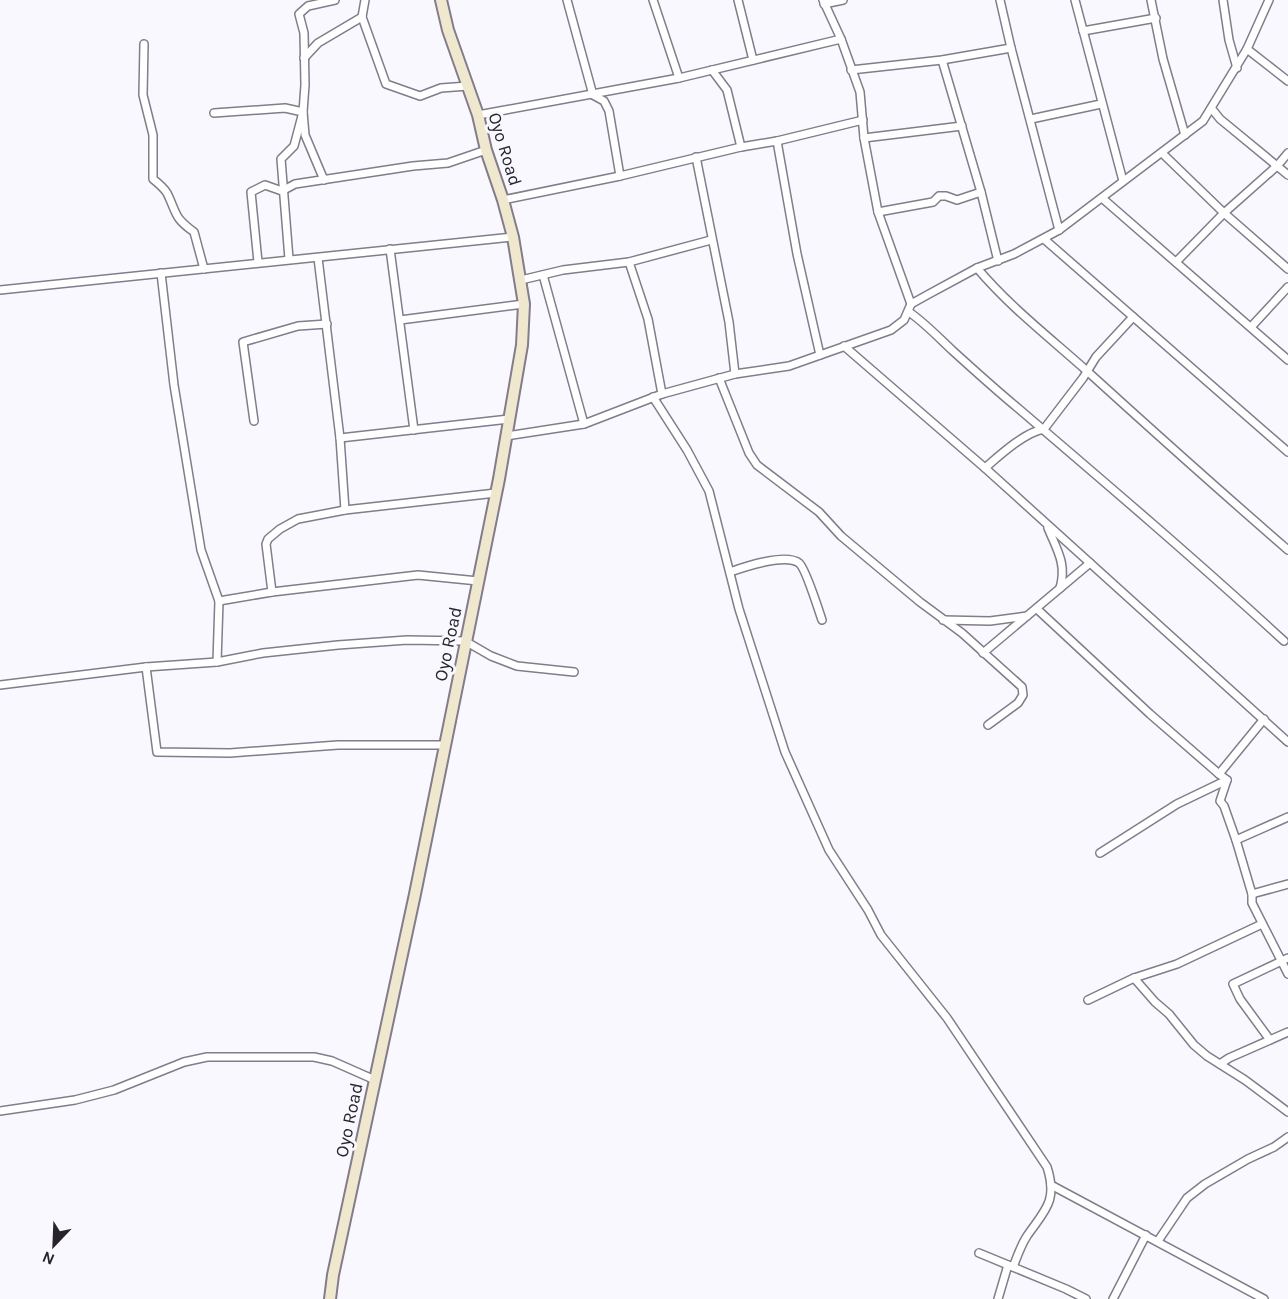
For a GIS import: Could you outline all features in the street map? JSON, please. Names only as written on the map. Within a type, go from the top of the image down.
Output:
[{"type":"street","points":[[324,180],[305,135],[304,33],[299,14],[308,6],[335,0]]},
{"type":"street","points":[[365,0],[362,17],[386,84],[420,96],[441,88],[468,86]]},
{"type":"street","name":"Oyo Road","points":[[330,1299],[333,1275],[415,894],[496,493],[522,345],[524,304],[513,237],[468,86],[448,30],[441,0]]},
{"type":"street","points":[[567,0],[593,95],[604,101],[609,111],[620,176]]},
{"type":"street","points":[[653,0],[679,78]]},
{"type":"street","points":[[738,0],[753,60]]},
{"type":"street","points":[[843,0],[824,2],[841,39],[860,92],[864,138],[878,212],[910,308],[968,365],[1044,429],[1102,483],[1174,541],[1284,641]]},
{"type":"street","points":[[1000,0],[1059,230]]},
{"type":"street","points":[[1075,0],[1123,181]]},
{"type":"street","points":[[1151,0],[1163,59],[1185,135]]},
{"type":"street","points":[[1223,0],[1229,40],[1237,68]]},
{"type":"street","points":[[506,436],[584,424],[662,394],[735,374],[789,366],[891,330],[904,320],[910,308],[977,268],[998,261],[1059,230],[1203,122],[1237,68],[1269,0]]},
{"type":"street","points":[[304,58],[318,44],[362,17]]},
{"type":"street","points":[[1083,31],[1156,18]]},
{"type":"street","points":[[477,115],[679,78],[841,39]]},
{"type":"street","points":[[144,44],[143,95],[153,135],[153,179],[166,191],[173,211],[181,222],[194,232],[204,268]]},
{"type":"street","points":[[851,70],[942,60],[1011,48]]},
{"type":"street","points":[[1247,49],[1288,81]]},
{"type":"street","points":[[942,60],[981,192],[998,261]]},
{"type":"street","points":[[712,70],[727,90],[741,147]]},
{"type":"street","points":[[1031,119],[1101,104]]},
{"type":"street","points":[[214,113],[285,108],[303,112]]},
{"type":"street","points":[[1212,109],[1220,119],[1288,175]]},
{"type":"street","points":[[289,259],[280,159],[294,146],[303,112]]},
{"type":"street","points":[[503,200],[620,176],[863,120]]},
{"type":"street","points":[[864,138],[962,126]]},
{"type":"street","points":[[777,141],[797,255],[820,355]]},
{"type":"street","points":[[258,262],[251,192],[265,185],[282,191],[295,184],[448,163],[486,150]]},
{"type":"street","points":[[1176,262],[1288,153]]},
{"type":"street","points":[[1163,154],[1224,213],[1288,269]]},
{"type":"street","points":[[696,157],[729,322],[735,374]]},
{"type":"street","points":[[878,212],[933,202],[939,196],[957,200],[981,192]]},
{"type":"street","points":[[1102,198],[1288,360]]},
{"type":"street","points":[[0,290],[513,237]]},
{"type":"street","points":[[1044,239],[1288,452]]},
{"type":"street","points":[[521,280],[563,270],[629,262],[711,240]]},
{"type":"street","points":[[390,249],[414,430]]},
{"type":"street","points":[[318,257],[340,438],[345,510]]},
{"type":"street","points":[[629,262],[648,319],[662,394]]},
{"type":"street","points":[[977,268],[1000,295],[1288,550]]},
{"type":"street","points":[[161,273],[174,385],[201,550],[219,601],[218,662]]},
{"type":"street","points":[[543,274],[584,424]]},
{"type":"street","points":[[1251,327],[1288,287]]},
{"type":"street","points":[[400,320],[524,304]]},
{"type":"street","points":[[985,468],[1034,430],[1044,429],[1108,343],[1133,317]]},
{"type":"street","points":[[254,421],[243,342],[298,326],[327,324]]},
{"type":"street","points":[[844,346],[985,468],[1288,742]]},
{"type":"street","points":[[719,378],[749,453],[757,465],[819,512],[842,536],[943,620],[962,633],[1022,687],[1023,695],[1018,703],[988,725]]},
{"type":"street","points":[[653,397],[709,490],[749,645],[785,752],[829,850],[868,910],[881,935],[947,1018],[1047,1167],[1051,1185],[1051,1200],[1010,1266],[998,1299]]},
{"type":"street","points":[[340,438],[509,419]]},
{"type":"street","points":[[272,592],[266,544],[268,539],[280,529],[298,519],[345,510],[496,493]]},
{"type":"street","points":[[1047,525],[1059,551],[1062,564],[1064,575],[1060,588]]},
{"type":"street","points":[[730,572],[766,561],[791,560],[800,563],[822,621]]},
{"type":"street","points":[[983,653],[1090,563]]},
{"type":"street","points":[[219,601],[272,592],[418,575],[478,581]]},
{"type":"street","points":[[1037,609],[1150,714],[1227,780]]},
{"type":"street","points":[[943,620],[990,621],[1027,616]]},
{"type":"street","points":[[0,685],[146,667],[218,662],[263,653],[407,640],[465,641],[491,656],[517,666],[574,672]]},
{"type":"street","points":[[146,667],[157,753],[230,753],[338,745],[444,745]]},
{"type":"street","points":[[1219,774],[1264,719]]},
{"type":"street","points":[[1227,780],[1220,801],[1224,806],[1236,840],[1252,894],[1252,903],[1262,924],[1285,959],[1288,974]]},
{"type":"street","points":[[1100,853],[1177,804],[1227,780]]},
{"type":"street","points":[[1236,840],[1288,817]]},
{"type":"street","points":[[1252,894],[1288,884]]},
{"type":"street","points":[[1088,1000],[1134,978],[1177,964],[1262,924]]},
{"type":"street","points":[[1270,1040],[1240,999],[1233,984],[1285,959]]},
{"type":"street","points":[[1134,978],[1169,1014],[1194,1045],[1288,1112]]},
{"type":"street","points":[[1220,1065],[1229,1058],[1288,1032]]},
{"type":"street","points":[[0,1111],[75,1100],[114,1090],[184,1062],[207,1057],[314,1057],[332,1061],[375,1080]]},
{"type":"street","points":[[1158,1242],[1187,1198],[1205,1184],[1274,1147],[1288,1137]]},
{"type":"street","points":[[1051,1185],[1264,1299]]},
{"type":"street","points":[[1113,1299],[1146,1235]]},
{"type":"street","points":[[979,1253],[1086,1299]]}]
